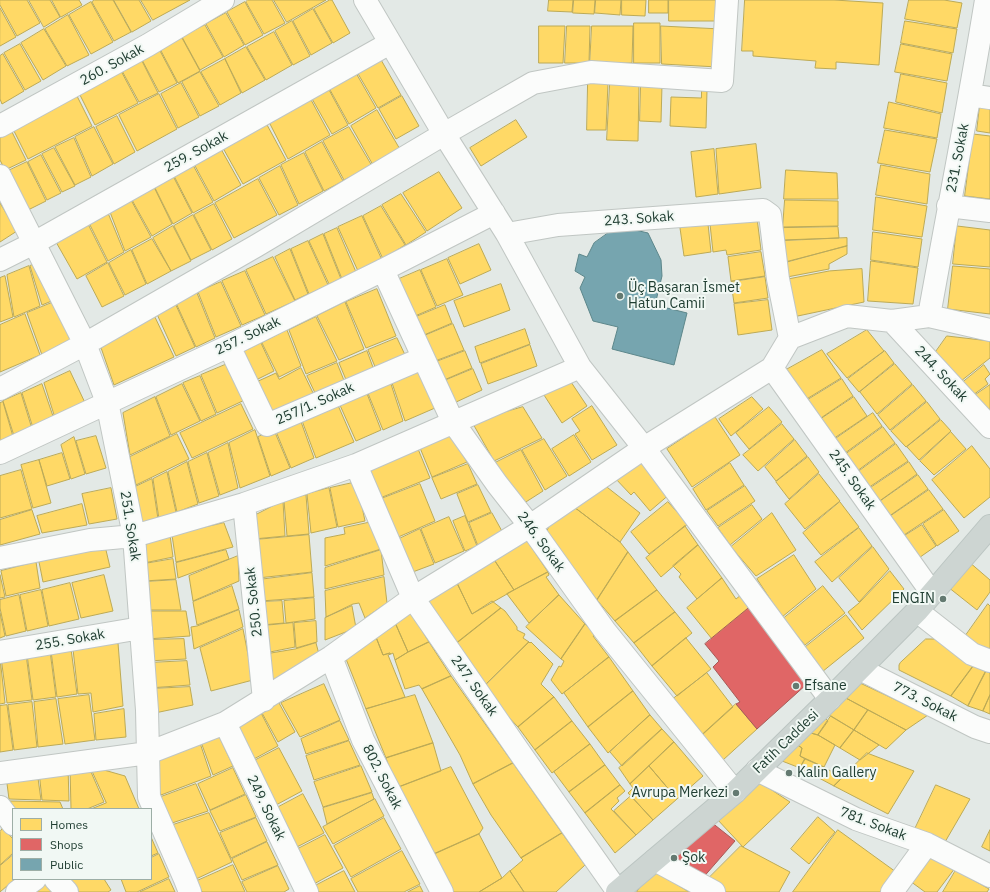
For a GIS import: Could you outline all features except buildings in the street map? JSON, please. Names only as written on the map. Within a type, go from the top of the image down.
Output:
[{"type":"main road","name":"Fatih Caddesi","points":[[618,892],[735,792],[830,699],[917,611],[990,526]]},
{"type":"street","name":"260. Sokak","points":[[0,126],[148,45],[223,0]]},
{"type":"street","points":[[364,0],[444,134],[507,234],[580,367],[644,448],[830,699]]},
{"type":"street","points":[[0,388],[85,344],[256,246],[533,83],[591,72],[722,81],[727,0]]},
{"type":"street","name":"231. Sokak","points":[[929,316],[948,206],[980,97],[986,0]]},
{"type":"street","name":"259. Sokak","points":[[0,260],[34,243],[390,43]]},
{"type":"street","name":"251. Sokak","points":[[0,176],[85,344],[107,402],[134,536],[147,710],[149,797],[190,892]]},
{"type":"street","points":[[948,206],[990,211]]},
{"type":"street","name":"243. Sokak","points":[[507,234],[558,225],[763,210],[770,215],[778,279],[790,338]]},
{"type":"street","name":"257. Sokak","points":[[0,453],[229,346],[494,213]]},
{"type":"street","name":"246. Sokak","points":[[383,270],[453,422],[605,631],[735,792]]},
{"type":"street","points":[[0,773],[148,753],[225,723],[331,657],[413,598],[530,526],[644,448],[772,368],[790,338],[847,316],[892,321],[929,316],[990,330]]},
{"type":"street","name":"244. Sokak","points":[[892,321],[990,427]]},
{"type":"street","name":"257/1. Sokak","points":[[229,346],[267,425],[423,358]]},
{"type":"street","points":[[0,558],[90,540],[134,536],[244,504],[356,465],[580,367]]},
{"type":"street","name":"245. Sokak","points":[[772,368],[932,593]]},
{"type":"street","name":"247. Sokak","points":[[356,465],[413,598],[618,892]]},
{"type":"street","name":"250. Sokak","points":[[244,504],[264,700]]},
{"type":"street","points":[[917,611],[972,654],[990,661]]},
{"type":"street","name":"255. Sokak","points":[[0,652],[141,628]]},
{"type":"street","name":"802. Sokak","points":[[331,657],[363,740],[442,892]]},
{"type":"street","name":"773. Sokak","points":[[860,669],[975,727],[990,732]]},
{"type":"street","name":"249. Sokak","points":[[225,723],[307,892]]},
{"type":"street","name":"781. Sokak","points":[[757,770],[856,819],[927,844],[990,876]]},
{"type":"street","points":[[0,806],[12,823]]},
{"type":"street","points":[[892,892],[927,844]]},
{"type":"street","points":[[655,860],[714,892]]},
{"type":"street","points":[[17,892],[34,880]]},
{"type":"street","points":[[57,880],[68,892]]},
{"type":"place","name":"Üç Başaran İsmet Hatun Camii","points":[[620,296]]},
{"type":"place","name":"ENGIN","points":[[943,599]]},
{"type":"place","name":"Efsane","points":[[796,686]]},
{"type":"place","name":"Kalin Gallery","points":[[789,773]]},
{"type":"place","name":"Avrupa Merkezi","points":[[736,793]]},
{"type":"place","name":"Şok","points":[[674,858]]}]
